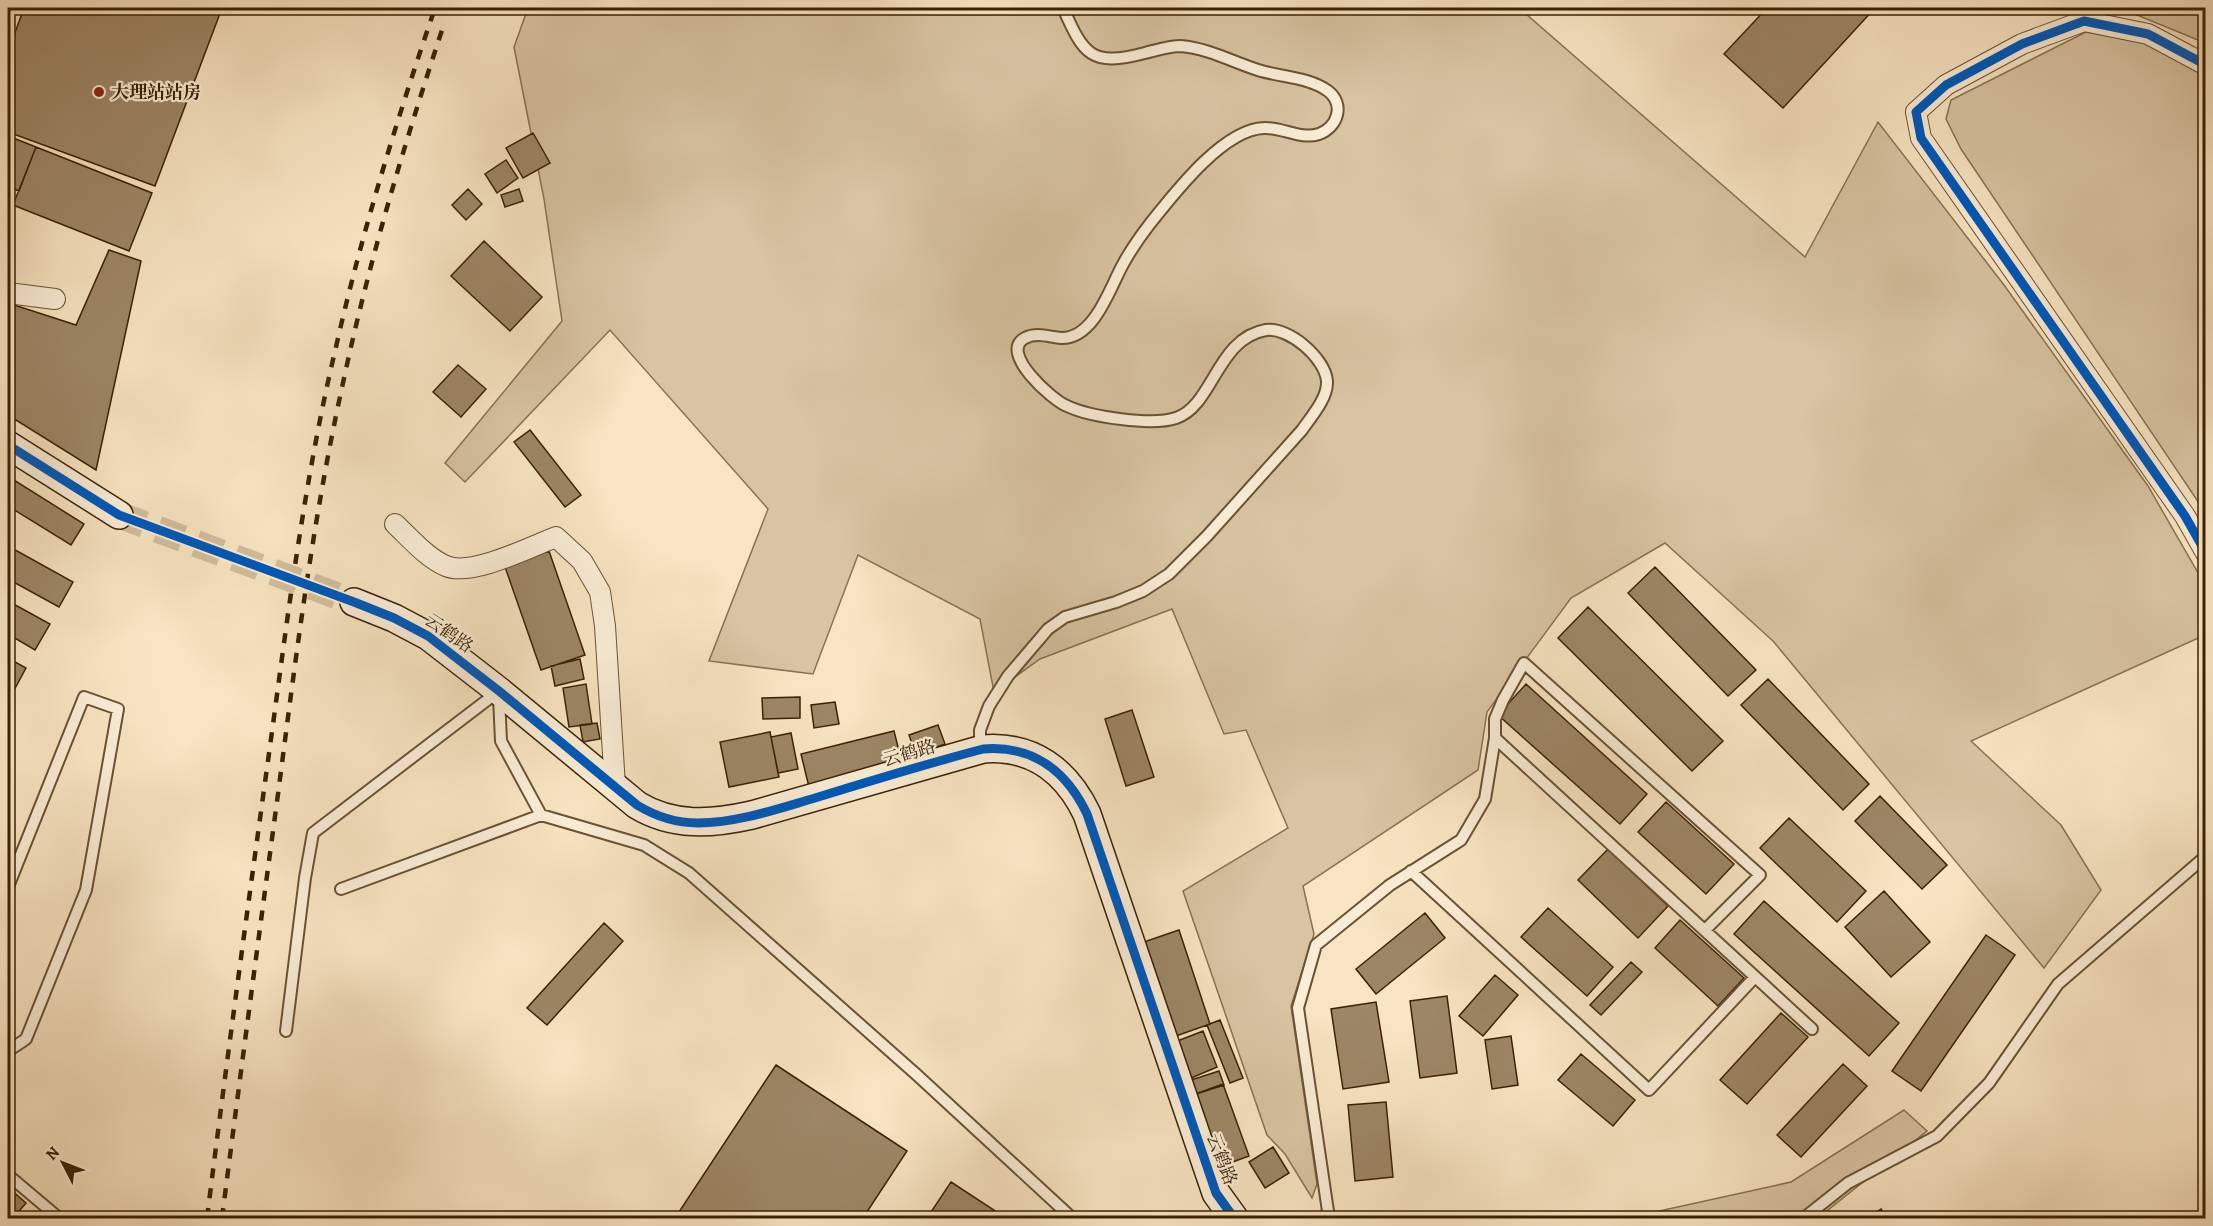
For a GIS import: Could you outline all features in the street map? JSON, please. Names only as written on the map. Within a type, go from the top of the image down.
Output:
[{"type":"street","points":[[2205,65],[2148,34],[2084,21],[2022,44],[1946,84],[1916,111],[1921,138],[2185,516],[2205,553]]},
{"type":"street","points":[[8,293],[55,300]]},
{"type":"street","points":[[8,445],[119,515]]},
{"type":"street","points":[[395,524],[435,560],[447,567],[474,568],[556,537],[582,561],[600,592],[605,626],[615,786]]},
{"type":"street","name":"云鹤路","points":[[354,602],[394,618],[428,636],[499,691],[637,805],[658,816],[680,822],[729,820],[980,749],[1000,747],[1011,749],[1043,762],[1067,781],[1077,793],[1087,814],[1216,1193],[1234,1218]]},
{"type":"lane","points":[[980,749],[980,730],[989,706],[1008,676],[1042,635],[1065,617],[1128,597],[1150,586],[1178,566],[1302,430],[1318,408],[1327,384],[1327,379],[1319,365],[1305,346],[1282,332],[1265,330],[1248,337],[1233,349],[1197,401],[1183,414],[1170,419],[1124,419],[1088,414],[1061,404],[1045,391],[1020,360],[1018,347],[1025,338],[1039,335],[1067,337],[1078,332],[1090,322],[1144,232],[1192,176],[1221,148],[1259,128],[1305,135],[1318,134],[1331,126],[1338,111],[1337,103],[1331,94],[1315,84],[1262,71],[1190,48],[1170,47],[1119,59],[1099,58],[1087,50],[1080,41],[1063,8]]},
{"type":"lane","points":[[1329,1218],[1298,1008],[1316,945],[1390,885],[1461,840],[1485,799],[1495,738],[1495,718],[1524,663],[1760,875],[1704,930]]},
{"type":"lane","points":[[499,691],[501,741],[542,815]]},
{"type":"lane","points":[[286,1031],[305,878],[313,833],[499,691]]},
{"type":"lane","points":[[8,887],[84,697],[118,710],[86,890],[26,1039],[8,1051]]},
{"type":"lane","points":[[1495,738],[1812,1029]]},
{"type":"lane","points":[[341,889],[542,815],[644,845],[689,873],[917,1075],[1072,1218]]},
{"type":"lane","points":[[1803,1218],[1848,1183],[1937,1136],[1989,1083],[2058,984],[2205,855]]},
{"type":"lane","points":[[1411,871],[1649,1090],[1755,977]]},
{"type":"lane","points":[[8,1175],[59,1218]]},
{"type":"lane","points":[[40,1218],[48,1209]]},
{"type":"shaded area","points":[[528,8],[1519,8],[1805,257],[1878,122],[2004,285],[2148,486],[2205,585],[2205,635],[1971,741],[2061,825],[2101,890],[2044,968],[1773,641],[1665,543],[1571,598],[1487,712],[1478,770],[1303,886],[1314,934],[1291,1006],[1317,1184],[1312,1198],[1285,1154],[1267,1135],[1183,891],[1288,828],[1246,730],[1224,734],[1172,609],[1040,659],[994,692],[980,619],[858,555],[813,674],[709,661],[768,509],[610,330],[465,482],[445,463],[562,321],[544,199],[514,47]]},
{"type":"shaded area","points":[[2120,8],[2205,8],[2205,43]]},
{"type":"shaded area","points":[[2086,32],[2141,41],[2205,73],[2205,512],[1961,149],[1946,119],[1951,100]]},
{"type":"shaded area","points":[[1904,1110],[1927,1131],[1818,1218],[1632,1217],[1791,1182]]},
{"type":"building","name":"大理站站房","points":[[24,8],[222,8],[155,186],[8,132],[8,52]]},
{"type":"building","points":[[1767,8],[1875,8],[1783,108],[1724,54]]},
{"type":"building","points":[[533,133],[550,163],[523,178],[506,148]]},
{"type":"building","points":[[8,136],[36,147],[19,191],[8,187]]},
{"type":"building","points":[[36,147],[152,193],[129,251],[13,205]]},
{"type":"building","points":[[506,160],[518,178],[497,193],[485,174]]},
{"type":"building","points":[[468,189],[482,204],[466,220],[452,205]]},
{"type":"building","points":[[519,189],[523,201],[505,207],[501,195]]},
{"type":"building","points":[[484,241],[542,297],[510,331],[451,276]]},
{"type":"building","points":[[109,250],[141,261],[96,470],[8,415],[8,303],[76,325]]},
{"type":"building","points":[[458,365],[486,389],[461,417],[433,392]]},
{"type":"building","points":[[530,430],[581,495],[565,507],[514,442]]},
{"type":"building","points":[[9,477],[84,524],[71,545],[8,506]]},
{"type":"building","points":[[8,546],[73,582],[59,607],[8,579]]},
{"type":"building","points":[[549,551],[585,655],[541,670],[505,567]]},
{"type":"building","points":[[1655,567],[1756,670],[1728,696],[1628,593]]},
{"type":"building","points":[[8,601],[50,624],[35,650],[8,634]]},
{"type":"building","points":[[1588,607],[1723,741],[1692,771],[1558,638]]},
{"type":"building","points":[[8,658],[26,668],[12,694],[8,691]]},
{"type":"building","points":[[580,659],[584,679],[555,686],[551,666]]},
{"type":"building","points":[[1768,679],[1869,784],[1843,810],[1741,705]]},
{"type":"building","points":[[586,684],[592,724],[569,727],[563,688]]},
{"type":"building","points":[[1526,684],[1647,794],[1620,824],[1498,715]]},
{"type":"building","points":[[800,697],[800,718],[763,719],[762,698]]},
{"type":"building","points":[[835,702],[839,724],[814,728],[811,705]]},
{"type":"building","points":[[1132,710],[1154,777],[1126,786],[1105,719]]},
{"type":"building","points":[[597,723],[600,739],[583,742],[580,725]]},
{"type":"building","points":[[938,725],[945,744],[916,755],[909,735]]},
{"type":"building","points":[[894,731],[902,763],[809,787],[801,754]]},
{"type":"building","points":[[770,732],[779,777],[729,787],[720,742]]},
{"type":"building","points":[[791,733],[798,769],[778,773],[771,737]]},
{"type":"building","points":[[1880,796],[1947,865],[1922,889],[1855,821]]},
{"type":"building","points":[[1666,802],[1734,864],[1706,894],[1638,832]]},
{"type":"building","points":[[1789,818],[1866,891],[1837,922],[1760,848]]},
{"type":"building","points":[[1608,849],[1668,906],[1638,938],[1578,880]]},
{"type":"building","points":[[1884,891],[1930,942],[1891,977],[1845,927]]},
{"type":"building","points":[[1764,901],[1899,1023],[1869,1056],[1734,934]]},
{"type":"building","points":[[1548,908],[1613,967],[1587,996],[1521,937]]},
{"type":"building","points":[[1425,913],[1445,938],[1376,994],[1356,969]]},
{"type":"building","points":[[1680,920],[1744,978],[1718,1006],[1655,948]]},
{"type":"building","points":[[604,923],[623,941],[547,1025],[527,1008]]},
{"type":"building","points":[[1179,930],[1210,1024],[1173,1037],[1141,943]]},
{"type":"building","points":[[1986,935],[2015,955],[1921,1091],[1892,1071]]},
{"type":"building","points":[[1631,962],[1642,972],[1601,1015],[1590,1005]]},
{"type":"building","points":[[1495,975],[1518,995],[1483,1036],[1459,1016]]},
{"type":"building","points":[[1447,996],[1457,1073],[1420,1078],[1410,1001]]},
{"type":"building","points":[[1376,1002],[1389,1082],[1343,1089],[1331,1009]]},
{"type":"building","points":[[1781,1013],[1808,1037],[1747,1104],[1720,1080]]},
{"type":"building","points":[[1220,1020],[1243,1078],[1230,1083],[1207,1025]]},
{"type":"building","points":[[1203,1031],[1217,1067],[1189,1079],[1175,1042]]},
{"type":"building","points":[[1511,1036],[1518,1085],[1492,1089],[1485,1040]]},
{"type":"building","points":[[1581,1054],[1635,1100],[1613,1126],[1558,1080]]},
{"type":"building","points":[[1843,1064],[1867,1086],[1801,1157],[1777,1135]]},
{"type":"building","points":[[776,1065],[907,1151],[863,1218],[675,1218]]},
{"type":"building","points":[[1219,1071],[1224,1085],[1190,1096],[1185,1082]]},
{"type":"building","points":[[1223,1084],[1249,1156],[1216,1168],[1190,1096]]},
{"type":"building","points":[[1386,1102],[1393,1177],[1355,1181],[1348,1105]]},
{"type":"building","points":[[1273,1147],[1289,1173],[1265,1188],[1249,1162]]},
{"type":"building","points":[[951,1182],[1006,1218],[927,1218]]},
{"type":"building","points":[[8,1187],[26,1203],[13,1218],[8,1218]]},
{"type":"building","points":[[1881,1209],[1887,1218],[1867,1218]]},
{"type":"tunnel","points":[[119,515],[354,602]]},
{"type":"railway","points":[[207,1218],[284,640],[315,444],[346,304],[369,218],[435,8]]},
{"type":"railway","points":[[222,1218],[299,639],[332,434],[376,247],[444,24]]},
{"type":"cycle path","points":[[2206,65],[2148,34],[2084,21],[2022,44],[1946,85],[1916,112],[1921,138],[2185,516],[2206,553]]},
{"type":"cycle path","points":[[8,445],[119,515],[354,602],[394,618],[428,636],[499,691],[637,805],[666,818],[698,823],[742,818],[983,749],[1017,751],[1046,763],[1069,785],[1087,814],[1216,1193],[1234,1218]]},
{"type":"place","name":"大理站站房","points":[[99,92]]}]
